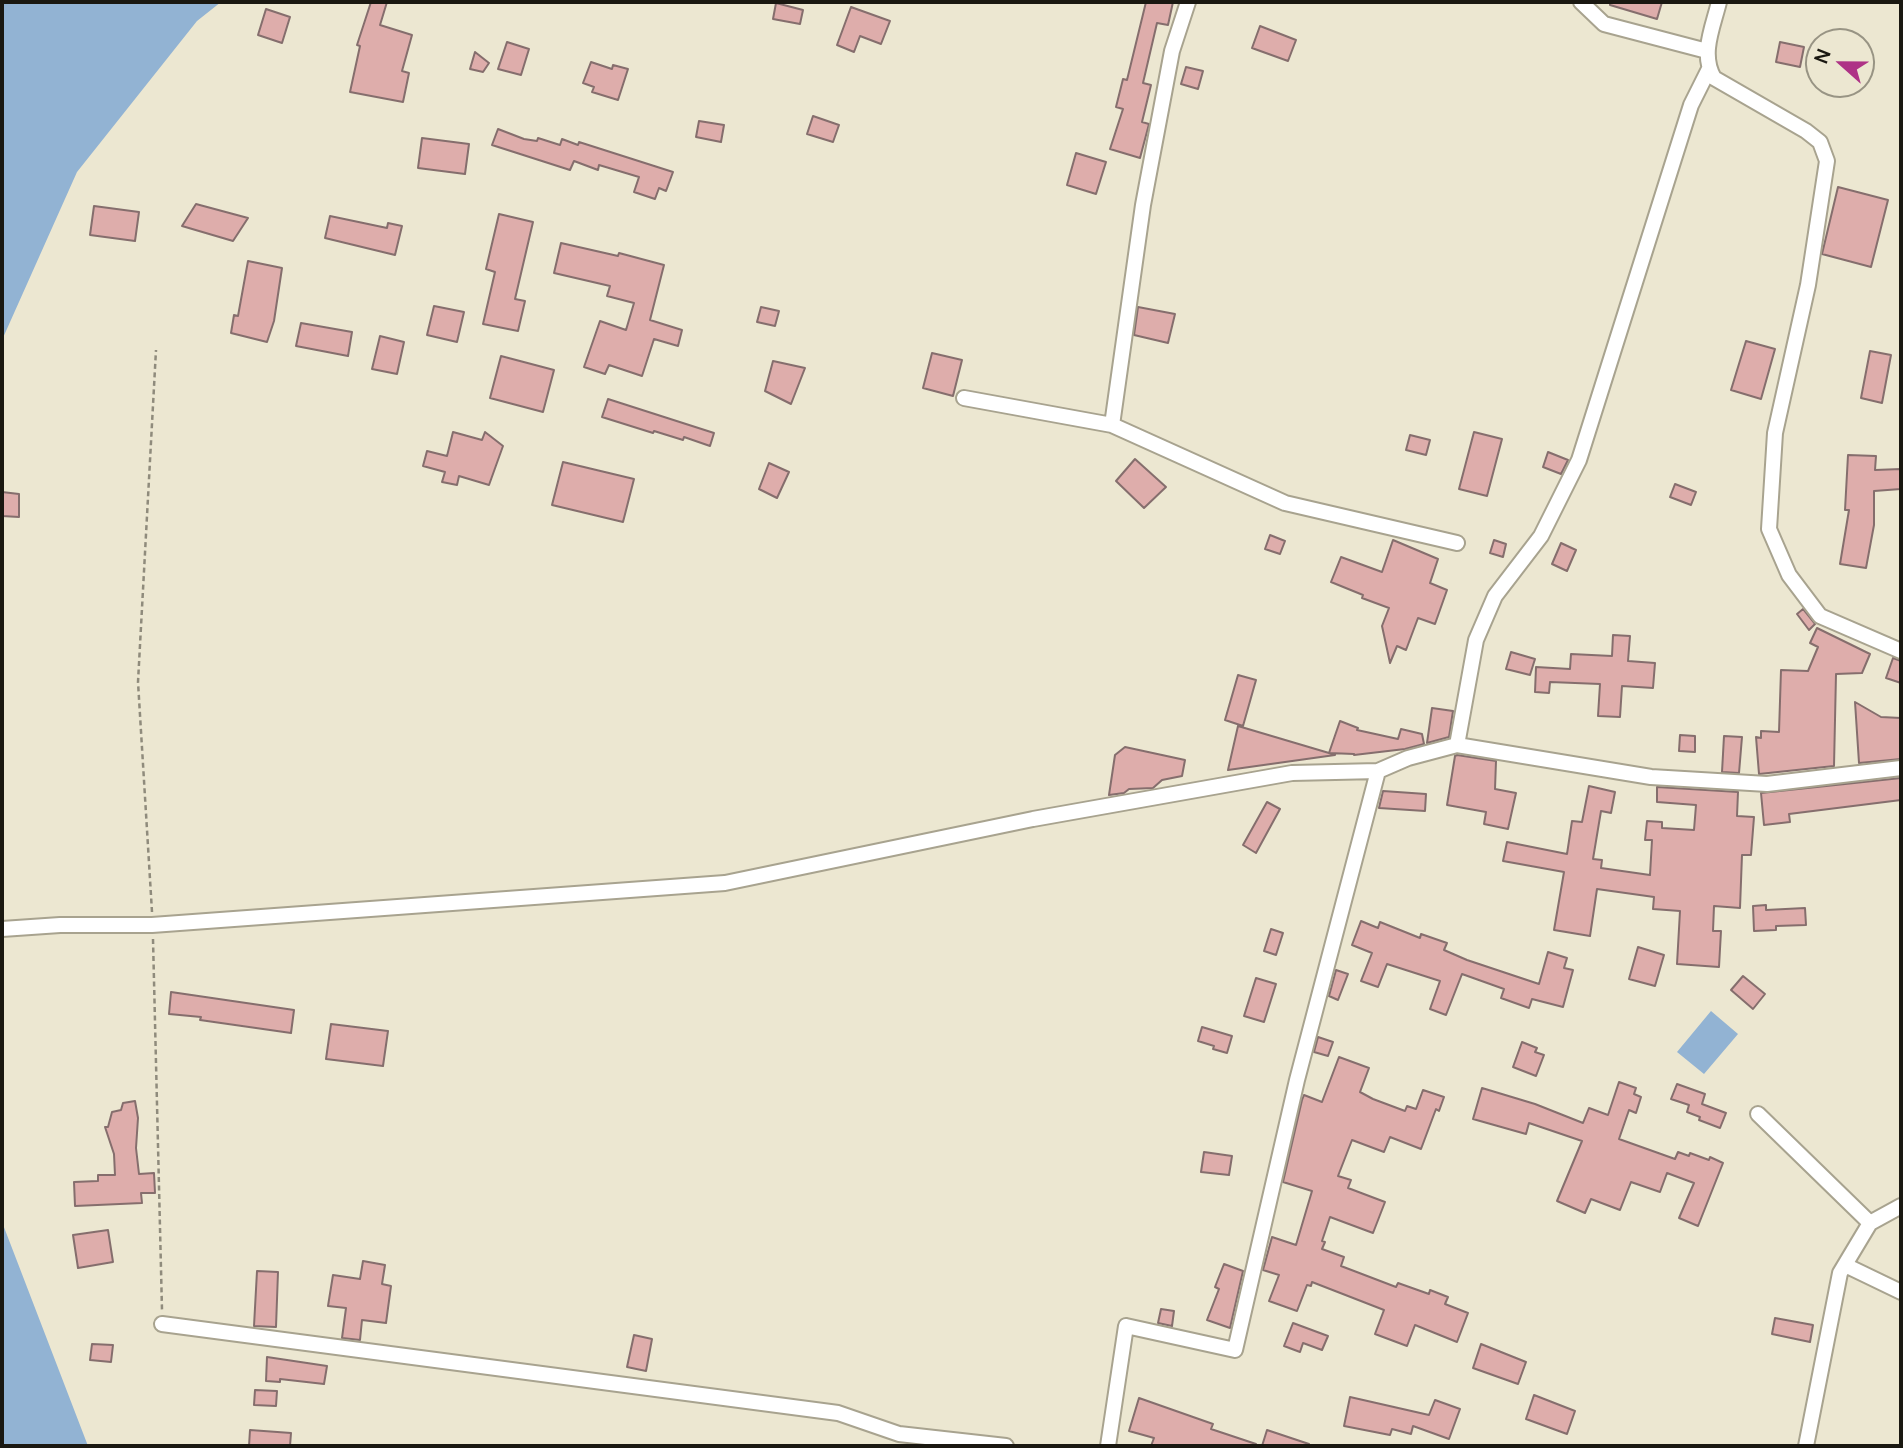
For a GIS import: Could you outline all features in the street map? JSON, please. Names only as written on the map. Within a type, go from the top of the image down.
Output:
[{"type":"street","points":[[1112,425],[1143,205],[1172,51],[1188,2]]},
{"type":"street","points":[[1581,2],[1604,24],[1707,51]]},
{"type":"street","points":[[1719,2],[1707,51],[1709,69],[1714,78],[1806,131],[1819,142],[1827,161],[1808,285],[1775,433],[1769,529],[1789,575],[1820,616],[1901,651]]},
{"type":"street","points":[[1457,745],[1476,640],[1495,596],[1541,536],[1579,460],[1691,105],[1709,69]]},
{"type":"street","points":[[964,398],[1112,425],[1284,503],[1457,543]]},
{"type":"street","points":[[2,929],[60,925],[152,925],[724,883],[1033,818],[1292,773],[1378,771],[1408,758],[1457,745],[1651,777],[1767,784],[1901,768]]},
{"type":"street","points":[[1108,1446],[1126,1326],[1236,1350],[1297,1080],[1378,771]]},
{"type":"street","points":[[1758,1114],[1870,1223]]},
{"type":"street","points":[[1806,1446],[1840,1273],[1870,1223],[1901,1206]]},
{"type":"street","points":[[1845,1265],[1901,1292]]},
{"type":"street","points":[[162,1324],[838,1413],[899,1434],[1006,1446]]},
{"type":"path","points":[[156,350],[138,682],[152,925],[162,1324]]},
{"type":"water","points":[[2,2],[221,2],[197,21],[77,172],[2,340]]},
{"type":"water","points":[[1711,1011],[1738,1034],[1704,1074],[1677,1052]]},
{"type":"water","points":[[2,1222],[88,1446],[2,1446]]},
{"type":"building","points":[[371,2],[387,2],[380,25],[412,35],[402,71],[409,73],[403,102],[350,92],[360,46],[357,45]]},
{"type":"building","points":[[1146,2],[1173,2],[1168,25],[1157,23],[1143,83],[1151,85],[1142,122],[1149,124],[1140,158],[1110,149],[1123,109],[1116,107],[1123,79],[1127,80]]},
{"type":"building","points":[[1610,2],[1662,2],[1657,19],[1610,5]]},
{"type":"building","points":[[776,3],[803,10],[800,24],[773,19]]},
{"type":"building","points":[[851,7],[890,21],[881,44],[860,36],[854,52],[837,45]]},
{"type":"building","points":[[266,9],[290,17],[282,43],[258,35]]},
{"type":"building","points":[[1260,26],[1296,40],[1288,61],[1252,48]]},
{"type":"building","points":[[507,42],[529,49],[521,75],[498,69]]},
{"type":"building","points":[[1780,42],[1804,47],[1800,67],[1776,62]]},
{"type":"building","points":[[475,52],[489,63],[483,72],[470,69]]},
{"type":"building","points":[[591,62],[612,69],[613,65],[628,69],[618,100],[592,92],[594,87],[583,83]]},
{"type":"building","points":[[1186,67],[1203,71],[1198,89],[1181,84]]},
{"type":"building","points":[[813,116],[839,125],[833,142],[807,134]]},
{"type":"building","points":[[699,121],[724,125],[721,142],[696,137]]},
{"type":"building","points":[[498,129],[524,139],[537,141],[538,138],[560,145],[562,139],[578,145],[579,142],[673,172],[666,191],[659,188],[655,199],[634,192],[639,177],[599,165],[598,170],[574,161],[570,170],[492,145]]},
{"type":"building","points":[[422,138],[469,144],[465,174],[418,168]]},
{"type":"building","points":[[1076,153],[1106,162],[1096,194],[1067,185]]},
{"type":"building","points":[[1838,187],[1888,200],[1871,267],[1822,254]]},
{"type":"building","points":[[196,204],[248,218],[233,241],[182,226]]},
{"type":"building","points":[[94,206],[139,212],[135,241],[90,235]]},
{"type":"building","points":[[499,214],[533,222],[515,299],[525,301],[518,331],[483,324],[495,272],[486,269]]},
{"type":"building","points":[[330,216],[387,228],[388,223],[402,226],[395,255],[325,238]]},
{"type":"building","points":[[561,243],[618,256],[619,253],[664,265],[650,320],[682,330],[678,346],[654,339],[642,376],[609,365],[605,374],[584,367],[600,321],[626,330],[634,303],[607,296],[610,286],[554,273]]},
{"type":"building","points":[[248,261],[282,268],[274,321],[267,342],[231,333],[234,315],[238,316]]},
{"type":"building","points":[[434,306],[464,312],[457,342],[427,335]]},
{"type":"building","points":[[761,307],[779,311],[775,326],[757,322]]},
{"type":"building","points":[[1138,307],[1175,314],[1168,343],[1134,335]]},
{"type":"building","points":[[301,323],[352,332],[348,356],[296,346]]},
{"type":"building","points":[[380,336],[404,342],[397,374],[372,369]]},
{"type":"building","points":[[1746,341],[1775,349],[1761,399],[1731,390]]},
{"type":"building","points":[[1870,351],[1891,355],[1882,403],[1861,398]]},
{"type":"building","points":[[932,353],[962,360],[953,396],[923,388]]},
{"type":"building","points":[[501,356],[554,370],[543,412],[490,398]]},
{"type":"building","points":[[773,361],[805,368],[791,404],[765,391]]},
{"type":"building","points":[[608,399],[714,433],[710,446],[684,437],[683,440],[654,431],[653,433],[602,417]]},
{"type":"building","points":[[453,432],[482,440],[485,432],[503,446],[489,485],[459,476],[457,485],[442,482],[445,472],[423,466],[427,451],[447,456]]},
{"type":"building","points":[[1474,432],[1502,439],[1487,496],[1459,489]]},
{"type":"building","points":[[1410,435],[1430,440],[1426,455],[1406,450]]},
{"type":"building","points":[[1548,452],[1568,460],[1561,474],[1543,467]]},
{"type":"building","points":[[1848,455],[1876,456],[1875,470],[1901,469],[1901,489],[1874,491],[1874,525],[1866,568],[1840,564],[1849,510],[1845,510]]},
{"type":"building","points":[[1135,459],[1166,487],[1144,508],[1116,481]]},
{"type":"building","points":[[563,462],[634,479],[623,522],[552,505]]},
{"type":"building","points":[[769,463],[789,472],[777,498],[759,489]]},
{"type":"building","points":[[1675,484],[1696,492],[1691,505],[1670,497]]},
{"type":"building","points":[[2,492],[19,494],[19,517],[2,516]]},
{"type":"building","points":[[1270,535],[1285,541],[1280,554],[1265,549]]},
{"type":"building","points":[[1393,540],[1438,559],[1430,583],[1447,590],[1435,624],[1418,618],[1406,650],[1397,646],[1390,663],[1382,626],[1389,608],[1331,582],[1341,557],[1382,572]]},
{"type":"building","points":[[1494,540],[1506,544],[1503,557],[1490,553]]},
{"type":"building","points":[[1561,543],[1576,550],[1567,571],[1552,564]]},
{"type":"building","points":[[1803,609],[1815,624],[1809,630],[1797,614]]},
{"type":"building","points":[[1817,628],[1870,654],[1862,673],[1836,674],[1834,766],[1759,774],[1756,737],[1761,738],[1761,731],[1779,732],[1781,670],[1808,671],[1818,647],[1810,643]]},
{"type":"building","points":[[1613,635],[1630,636],[1628,661],[1655,663],[1653,688],[1622,686],[1620,717],[1598,716],[1600,684],[1550,682],[1549,693],[1535,692],[1536,667],[1570,669],[1571,654],[1612,656]]},
{"type":"building","points":[[1511,652],[1535,659],[1530,675],[1506,669]]},
{"type":"building","points":[[1893,658],[1901,661],[1901,683],[1886,678]]},
{"type":"building","points":[[1238,675],[1256,680],[1243,726],[1225,720]]},
{"type":"building","points":[[1855,702],[1881,717],[1901,718],[1901,759],[1859,763]]},
{"type":"building","points":[[1432,708],[1453,711],[1449,737],[1427,743]]},
{"type":"building","points":[[1340,721],[1358,728],[1357,730],[1398,739],[1401,729],[1422,734],[1424,744],[1354,755],[1329,753]]},
{"type":"building","points":[[1238,726],[1335,755],[1228,770]]},
{"type":"building","points":[[1680,735],[1695,736],[1695,752],[1679,751]]},
{"type":"building","points":[[1724,736],[1742,737],[1739,773],[1722,772]]},
{"type":"building","points":[[1125,747],[1185,760],[1182,776],[1162,780],[1153,788],[1129,789],[1124,793],[1109,795],[1115,755]]},
{"type":"building","points":[[1457,755],[1496,761],[1495,789],[1516,793],[1508,829],[1484,824],[1486,812],[1447,805]]},
{"type":"building","points":[[1901,778],[1901,800],[1789,814],[1790,822],[1764,825],[1761,793]]},
{"type":"building","points":[[1589,786],[1615,792],[1611,813],[1601,811],[1593,859],[1602,860],[1601,868],[1650,875],[1652,840],[1645,840],[1647,821],[1662,822],[1662,828],[1694,830],[1696,805],[1657,802],[1657,787],[1738,792],[1737,816],[1754,817],[1751,855],[1742,855],[1740,908],[1714,906],[1713,931],[1721,931],[1719,967],[1677,964],[1680,911],[1653,909],[1654,897],[1597,889],[1590,936],[1554,930],[1564,872],[1503,861],[1507,842],[1567,854],[1572,821],[1582,822]]},
{"type":"building","points":[[1383,791],[1426,794],[1425,811],[1379,808]]},
{"type":"building","points":[[1267,802],[1280,809],[1256,853],[1243,845]]},
{"type":"building","points":[[1766,905],[1766,910],[1805,908],[1806,925],[1776,926],[1776,930],[1754,931],[1753,906]]},
{"type":"building","points":[[1361,921],[1378,928],[1380,922],[1420,938],[1421,934],[1447,943],[1444,950],[1539,984],[1548,952],[1567,958],[1564,968],[1573,970],[1563,1007],[1532,999],[1529,1008],[1501,998],[1504,989],[1462,974],[1446,1015],[1430,1009],[1440,981],[1387,964],[1378,987],[1361,981],[1372,953],[1352,945]]},
{"type":"building","points":[[1271,929],[1283,933],[1276,955],[1264,951]]},
{"type":"building","points":[[1638,947],[1664,955],[1655,986],[1629,979]]},
{"type":"building","points":[[1336,970],[1348,974],[1338,1000],[1329,996]]},
{"type":"building","points":[[1743,976],[1765,994],[1753,1009],[1731,990]]},
{"type":"building","points":[[1256,978],[1276,984],[1264,1022],[1244,1016]]},
{"type":"building","points":[[171,992],[294,1010],[291,1033],[169,1014]]},
{"type":"building","points":[[331,1024],[388,1031],[383,1066],[326,1059]]},
{"type":"building","points":[[1202,1027],[1232,1036],[1227,1053],[1198,1041]]},
{"type":"building","points":[[1318,1037],[1333,1042],[1328,1056],[1314,1052]]},
{"type":"building","points":[[1522,1042],[1537,1048],[1535,1052],[1544,1055],[1536,1076],[1513,1067]]},
{"type":"building","points":[[1339,1057],[1369,1068],[1360,1092],[1373,1099],[1405,1111],[1407,1106],[1416,1109],[1423,1090],[1444,1097],[1439,1111],[1436,1109],[1421,1149],[1390,1137],[1384,1152],[1352,1140],[1338,1176],[1351,1180],[1348,1188],[1385,1202],[1373,1233],[1330,1217],[1322,1249],[1344,1257],[1341,1266],[1396,1287],[1398,1283],[1429,1294],[1430,1290],[1448,1297],[1445,1304],[1468,1313],[1457,1342],[1415,1325],[1407,1346],[1375,1334],[1384,1310],[1312,1282],[1311,1286],[1307,1285],[1297,1311],[1269,1301],[1279,1275],[1263,1270],[1272,1237],[1296,1245],[1312,1191],[1283,1182],[1302,1100],[1304,1095],[1322,1102]]},
{"type":"building","points":[[1619,1082],[1636,1088],[1634,1094],[1641,1097],[1636,1113],[1629,1110],[1619,1139],[1675,1159],[1678,1152],[1689,1156],[1690,1153],[1723,1163],[1698,1226],[1679,1218],[1694,1183],[1667,1173],[1660,1192],[1631,1182],[1620,1210],[1591,1199],[1585,1213],[1557,1201],[1582,1141],[1529,1123],[1526,1134],[1473,1119],[1482,1088],[1535,1104],[1583,1123],[1589,1108],[1608,1115]]},
{"type":"building","points":[[1677,1084],[1705,1094],[1702,1104],[1726,1113],[1720,1128],[1687,1112],[1689,1105],[1671,1099]]},
{"type":"building","points":[[135,1101],[139,1174],[154,1173],[155,1193],[141,1193],[142,1203],[75,1206],[74,1182],[98,1181],[98,1175],[115,1175],[114,1154],[105,1127],[108,1127],[112,1112],[121,1110],[123,1103]]},
{"type":"building","points":[[1204,1152],[1232,1156],[1229,1175],[1201,1172]]},
{"type":"building","points":[[108,1230],[113,1262],[78,1268],[73,1235]]},
{"type":"building","points":[[363,1261],[385,1265],[382,1284],[391,1286],[386,1323],[362,1320],[360,1340],[342,1338],[346,1308],[328,1306],[333,1275],[360,1279]]},
{"type":"building","points":[[1224,1264],[1243,1271],[1230,1328],[1207,1320],[1219,1289],[1215,1287]]},
{"type":"building","points":[[257,1271],[278,1272],[276,1327],[254,1326]]},
{"type":"building","points":[[1161,1309],[1174,1311],[1172,1326],[1158,1323]]},
{"type":"building","points":[[1775,1318],[1813,1325],[1810,1342],[1772,1334]]},
{"type":"building","points":[[1293,1323],[1328,1336],[1322,1350],[1303,1343],[1300,1352],[1284,1346]]},
{"type":"building","points":[[634,1335],[652,1339],[646,1371],[627,1367]]},
{"type":"building","points":[[92,1344],[113,1345],[111,1362],[90,1360]]},
{"type":"building","points":[[1481,1344],[1526,1362],[1518,1384],[1473,1368]]},
{"type":"building","points":[[267,1357],[327,1366],[324,1384],[280,1379],[280,1382],[266,1381]]},
{"type":"building","points":[[255,1390],[277,1391],[276,1406],[254,1405]]},
{"type":"building","points":[[1534,1395],[1575,1411],[1567,1434],[1526,1419]]},
{"type":"building","points":[[1350,1397],[1429,1415],[1435,1400],[1460,1409],[1449,1439],[1413,1426],[1411,1434],[1392,1429],[1390,1435],[1344,1426]]},
{"type":"building","points":[[1139,1398],[1213,1424],[1211,1429],[1256,1444],[1151,1446],[1154,1438],[1129,1431]]},
{"type":"building","points":[[250,1430],[291,1433],[290,1446],[249,1446]]},
{"type":"building","points":[[1267,1430],[1309,1444],[1309,1446],[1262,1446]]}]
